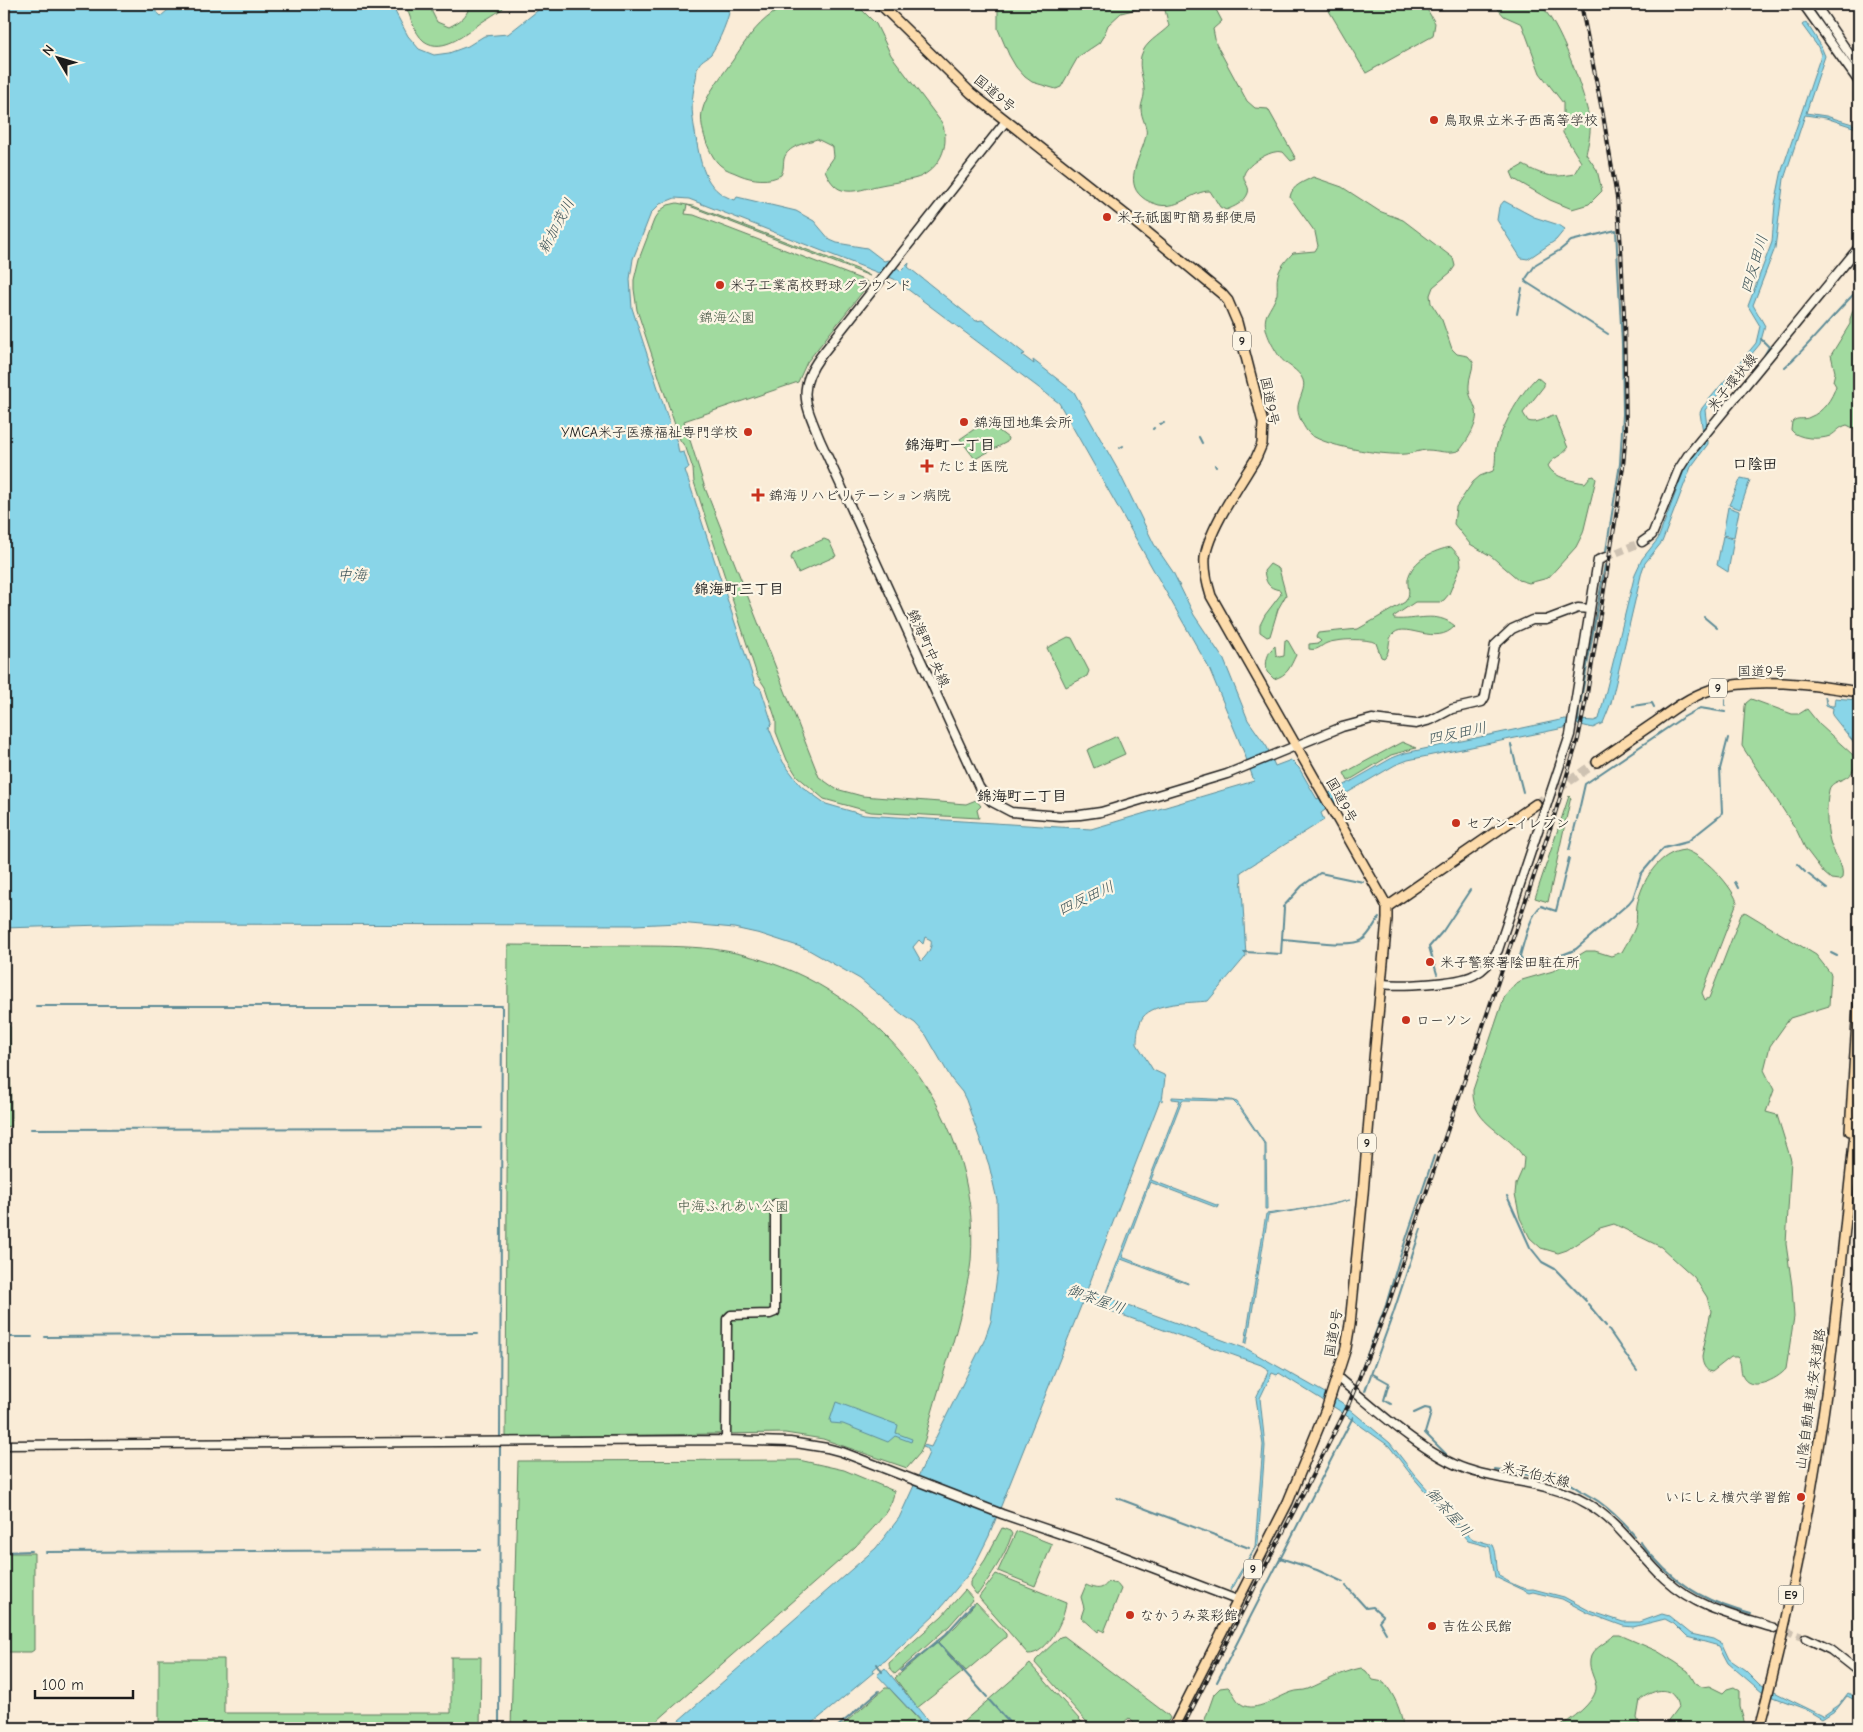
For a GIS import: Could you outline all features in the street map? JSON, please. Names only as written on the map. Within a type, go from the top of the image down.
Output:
[{"type":"highway","name":"国道9号","points":[[880,4],[971,93],[1222,294],[1232,308],[1256,394],[1264,431],[1262,444],[1256,458],[1208,541],[1205,558],[1205,576],[1210,596],[1387,907],[1363,1194],[1346,1348],[1327,1407],[1288,1502],[1173,1728]]},
{"type":"highway","name":"国道9号","points":[[1597,762],[1684,702],[1709,690],[1731,685],[1754,683],[1804,685],[1859,692]]},
{"type":"highway","points":[[1387,907],[1536,804]]},
{"type":"highway","points":[[1848,1199],[1851,1104],[1859,990]]},
{"type":"highway","name":"山陰自動車道;安来道路","points":[[1759,1728],[1786,1619],[1805,1521],[1827,1382],[1859,1098]]},
{"type":"highway","points":[[1855,1134],[1859,1115]]},
{"type":"street","points":[[1803,4],[1859,82]]},
{"type":"street","points":[[1815,4],[1859,68]]},
{"type":"street","name":"錦海町中央線","points":[[1006,121],[893,263],[811,371],[806,387],[806,402],[820,440],[978,788],[992,802],[1011,812],[1080,815],[1101,812],[1240,769],[1247,764],[1296,745]]},
{"type":"street","name":"米子環状線","points":[[1642,542],[1652,535],[1660,522],[1680,469],[1688,456],[1859,247]]},
{"type":"street","points":[[1380,984],[1394,986],[1458,980],[1474,975],[1492,961],[1498,950],[1537,837],[1571,729],[1598,560],[1606,556]]},
{"type":"street","points":[[1296,745],[1358,722],[1372,719],[1416,724],[1431,720],[1452,709],[1482,702],[1485,697],[1495,645],[1507,633],[1523,622],[1546,620],[1578,608],[1589,609]]},
{"type":"street","points":[[726,1440],[727,1319],[730,1315],[772,1314],[774,1312],[775,1204]]},
{"type":"street","name":"米子伯太線","points":[[1337,1377],[1397,1426],[1442,1458],[1476,1472],[1553,1488],[1584,1501],[1608,1518],[1664,1579],[1683,1594],[1717,1612],[1774,1628]]},
{"type":"street","points":[[4,1445],[726,1440],[790,1442],[827,1448],[1002,1514],[1093,1545],[1237,1600]]},
{"type":"street","points":[[1806,1638],[1831,1650],[1859,1672]]},
{"type":"green space","points":[[405,4],[432,4],[432,12],[437,22],[449,27],[460,21],[467,12],[469,4],[507,4],[463,36],[447,44],[431,45],[421,38],[415,29]]},
{"type":"green space","points":[[801,4],[856,4],[876,24],[891,55],[942,123],[945,138],[944,146],[939,160],[929,171],[922,176],[908,180],[856,191],[842,190],[836,187],[825,170],[834,157],[833,147],[817,139],[789,151],[784,159],[781,175],[772,179],[761,180],[745,177],[724,168],[716,161],[703,133],[701,118],[707,99],[746,41],[761,23],[775,12]]},
{"type":"green space","points":[[998,4],[1213,4],[1222,21],[1213,29],[1216,44],[1247,101],[1255,108],[1268,109],[1296,159],[1291,161],[1283,152],[1277,152],[1266,155],[1255,162],[1244,174],[1248,189],[1247,196],[1239,204],[1226,210],[1220,207],[1210,191],[1167,206],[1148,201],[1136,191],[1134,183],[1135,167],[1146,132],[1141,109],[1144,86],[1140,61],[1146,47],[1169,26],[1165,10],[1153,5],[1121,13],[1108,25],[1099,43],[1078,57],[1061,87],[1056,89],[1032,82],[1016,67],[998,29]]},
{"type":"green space","points":[[1325,4],[1424,4],[1435,23],[1433,36],[1366,73]]},
{"type":"green space","points":[[1500,4],[1538,4],[1554,24],[1562,41],[1578,78],[1588,111],[1590,131],[1586,154],[1597,170],[1602,191],[1589,204],[1572,209],[1550,200],[1514,179],[1511,172],[1523,165],[1542,174],[1559,176],[1574,174],[1581,162],[1563,133],[1563,103],[1540,73],[1522,24],[1504,16],[1498,9]]},
{"type":"green space","points":[[1313,177],[1342,187],[1379,211],[1403,220],[1453,258],[1455,266],[1451,272],[1433,287],[1430,295],[1431,303],[1442,320],[1452,349],[1457,354],[1468,356],[1473,362],[1469,389],[1476,411],[1476,421],[1469,437],[1460,450],[1448,452],[1424,450],[1408,454],[1368,452],[1324,441],[1313,436],[1303,425],[1298,409],[1304,386],[1303,380],[1276,352],[1268,336],[1265,324],[1267,314],[1277,294],[1277,277],[1284,263],[1293,253],[1315,251],[1318,246],[1315,232],[1290,197],[1296,187]]},
{"type":"green space","name":"錦海公園","points":[[677,203],[687,205],[685,214],[694,215],[866,281],[868,285],[807,362],[798,382],[684,421],[705,488],[819,777],[836,789],[862,796],[966,804],[976,800],[981,806],[977,810],[979,818],[871,812],[824,799],[797,776],[787,760],[776,732],[776,720],[765,687],[757,675],[694,482],[693,469],[686,448],[680,440],[637,310],[634,280],[639,259],[654,220],[661,210],[668,205]]},
{"type":"green space","points":[[687,205],[857,269],[870,276]]},
{"type":"green space","points":[[1859,297],[1859,431],[1847,425],[1826,437],[1809,438],[1798,435],[1791,430],[1792,422],[1796,419],[1815,415],[1826,404],[1834,391],[1836,386],[1833,381],[1835,372],[1831,355],[1850,324],[1850,319]]},
{"type":"green space","points":[[1537,377],[1544,383],[1544,386],[1523,413],[1528,421],[1531,422],[1540,421],[1552,415],[1555,416],[1568,448],[1548,466],[1559,476],[1570,480],[1585,483],[1590,477],[1594,476],[1596,479],[1583,533],[1576,547],[1548,578],[1529,583],[1519,580],[1491,556],[1470,544],[1454,524],[1456,507],[1473,482],[1480,476],[1493,471],[1496,447],[1504,426],[1519,399]]},
{"type":"green space","points":[[986,421],[1008,438],[1007,442],[975,459],[960,439]]},
{"type":"green space","points":[[824,539],[829,541],[836,556],[798,573],[791,558],[793,553]]},
{"type":"green space","points":[[1451,547],[1460,557],[1461,565],[1449,594],[1440,602],[1415,602],[1393,617],[1394,619],[1441,618],[1455,626],[1447,632],[1431,635],[1400,630],[1392,636],[1388,652],[1384,658],[1381,657],[1376,643],[1366,640],[1338,641],[1327,643],[1317,649],[1309,649],[1309,644],[1321,641],[1316,637],[1318,633],[1358,629],[1405,602],[1409,593],[1408,579],[1414,566],[1431,553]]},
{"type":"green space","points":[[1270,564],[1279,569],[1286,595],[1278,609],[1270,636],[1267,637],[1260,632],[1260,625],[1281,594],[1280,590],[1268,584],[1266,579],[1264,571]]},
{"type":"green space","points":[[1068,637],[1072,638],[1089,671],[1087,676],[1066,687],[1047,648]]},
{"type":"green space","points":[[1285,640],[1288,641],[1296,655],[1286,673],[1274,679],[1267,672],[1267,658],[1275,646],[1276,655],[1279,657],[1284,656]]},
{"type":"green space","points":[[1751,699],[1792,714],[1799,714],[1807,709],[1819,724],[1856,760],[1851,773],[1831,786],[1828,796],[1827,816],[1829,835],[1842,869],[1842,878],[1839,880],[1831,879],[1824,873],[1805,848],[1797,831],[1742,746],[1745,706]]},
{"type":"green space","points":[[1117,736],[1125,754],[1094,768],[1087,750]]},
{"type":"green space","points":[[1402,742],[1416,748],[1391,755],[1348,781],[1344,773]]},
{"type":"green space","points":[[1569,796],[1571,798],[1548,902],[1535,898]]},
{"type":"green space","points":[[1685,850],[1700,858],[1716,871],[1729,887],[1737,902],[1702,993],[1705,1000],[1709,998],[1741,915],[1745,912],[1816,955],[1831,974],[1829,1006],[1790,1018],[1770,1046],[1764,1070],[1774,1090],[1766,1112],[1777,1115],[1791,1160],[1786,1244],[1794,1317],[1786,1369],[1777,1377],[1757,1384],[1746,1381],[1742,1375],[1737,1357],[1731,1357],[1712,1372],[1703,1364],[1702,1356],[1711,1311],[1707,1297],[1694,1277],[1661,1247],[1614,1224],[1600,1228],[1567,1250],[1558,1253],[1541,1248],[1530,1238],[1520,1218],[1515,1194],[1524,1158],[1509,1141],[1484,1120],[1474,1102],[1473,1090],[1505,995],[1515,984],[1522,980],[1553,971],[1586,951],[1595,951],[1611,956],[1622,952],[1635,927],[1639,896],[1647,878],[1659,862],[1667,856]]},
{"type":"green space","name":"中海ふれあい公園","points":[[508,945],[692,947],[713,949],[768,962],[819,985],[864,1016],[903,1055],[934,1100],[957,1150],[970,1204],[971,1261],[956,1330],[925,1439],[920,1453],[907,1468],[823,1439],[785,1433],[506,1437]]},
{"type":"green space","points":[[4,1024],[8,1024],[10,1027],[11,1126],[4,1127]]},
{"type":"green space","points":[[799,1460],[844,1470],[894,1491],[893,1499],[885,1514],[855,1547],[649,1728],[511,1728],[518,1461]]},
{"type":"green space","points":[[1002,1528],[1010,1531],[1012,1534],[1009,1542],[1002,1558],[978,1594],[976,1594],[970,1586],[970,1582],[985,1560]]},
{"type":"green space","points":[[1019,1531],[1052,1544],[1035,1586],[998,1571],[1016,1532]]},
{"type":"green space","points":[[4,1553],[34,1553],[34,1650],[31,1652],[4,1652]]},
{"type":"green space","points":[[996,1574],[1066,1602],[1059,1626],[1054,1635],[1042,1649],[1035,1653],[1028,1654],[979,1597]]},
{"type":"green space","points":[[1108,1582],[1117,1584],[1121,1589],[1104,1632],[1100,1629],[1098,1632],[1081,1617],[1084,1608],[1081,1597],[1086,1585],[1098,1588],[1103,1587]]},
{"type":"green space","points":[[965,1590],[973,1599],[949,1626],[895,1674],[891,1671],[889,1663],[942,1616]]},
{"type":"green space","points":[[976,1602],[1006,1634],[1006,1637],[966,1671],[939,1642],[957,1625]]},
{"type":"green space","points":[[1614,1635],[1620,1635],[1657,1651],[1688,1671],[1695,1683],[1702,1687],[1709,1686],[1723,1693],[1727,1689],[1734,1687],[1740,1691],[1740,1707],[1746,1728],[1663,1728],[1678,1708],[1673,1695],[1663,1690],[1651,1693],[1640,1700],[1637,1718],[1641,1728],[1558,1728],[1582,1710],[1592,1698],[1596,1686],[1590,1668],[1591,1656],[1595,1650]]},
{"type":"green space","points":[[1064,1636],[1168,1715],[1170,1718],[1164,1728],[1139,1728],[1129,1718],[1117,1728],[1092,1728],[1035,1663],[1060,1637]]},
{"type":"green space","points":[[937,1642],[963,1672],[917,1708],[895,1678]]},
{"type":"green space","points":[[451,1657],[481,1657],[480,1728],[159,1728],[159,1659],[224,1659],[224,1713],[451,1713]]},
{"type":"green space","points":[[1030,1664],[1087,1728],[956,1728]]},
{"type":"green space","points":[[1361,1668],[1373,1680],[1384,1682],[1388,1687],[1399,1709],[1403,1728],[1202,1728],[1214,1694],[1220,1688],[1228,1687],[1242,1705],[1251,1707],[1292,1692],[1308,1689],[1341,1674]]},
{"type":"green space","points":[[885,1688],[889,1688],[926,1728],[839,1728]]},
{"type":"water","name":"中海","points":[[4,4],[148,4],[161,16],[175,4],[391,4],[408,36],[419,49],[434,55],[449,53],[468,46],[484,36],[508,34],[546,4],[730,4],[726,22],[717,44],[711,54],[697,68],[692,99],[693,117],[701,163],[710,182],[724,196],[735,200],[737,197],[796,211],[814,221],[830,240],[867,248],[884,261],[888,260],[901,271],[909,263],[908,267],[976,321],[982,320],[1025,354],[1022,355],[1034,364],[1033,360],[1074,392],[1118,470],[1154,544],[1173,572],[1194,615],[1224,660],[1248,720],[1267,747],[1275,766],[1291,760],[1299,768],[1317,799],[1341,787],[1343,788],[1343,786],[1392,758],[1405,753],[1565,719],[1594,721],[1599,719],[1635,574],[1642,559],[1658,539],[1685,468],[1703,441],[1708,440],[1708,444],[1691,467],[1662,542],[1645,563],[1642,571],[1611,703],[1603,723],[1593,728],[1577,724],[1408,760],[1395,765],[1346,792],[1345,795],[1321,813],[1324,820],[1241,872],[1246,956],[1208,1001],[1173,1004],[1156,1008],[1148,1012],[1140,1023],[1137,1044],[1153,1070],[1164,1075],[1165,1078],[1162,1101],[1160,1100],[1087,1290],[1247,1349],[1341,1402],[1390,1443],[1414,1474],[1469,1536],[1493,1545],[1499,1576],[1511,1583],[1524,1589],[1533,1589],[1564,1597],[1590,1611],[1623,1622],[1640,1622],[1662,1614],[1669,1616],[1691,1634],[1713,1639],[1722,1644],[1729,1659],[1745,1670],[1760,1685],[1823,1716],[1839,1705],[1848,1693],[1859,1699],[1859,1702],[1847,1696],[1836,1710],[1822,1719],[1805,1709],[1763,1693],[1728,1663],[1719,1646],[1687,1637],[1674,1624],[1665,1619],[1633,1627],[1623,1626],[1588,1613],[1562,1599],[1533,1592],[1529,1593],[1495,1577],[1490,1547],[1468,1541],[1389,1446],[1337,1409],[1279,1373],[1277,1375],[1272,1373],[1260,1398],[1265,1446],[1258,1543],[1231,1591],[1230,1589],[1255,1547],[1263,1445],[1256,1398],[1269,1370],[1261,1365],[1083,1301],[989,1536],[972,1570],[936,1613],[873,1670],[874,1672],[807,1728],[670,1728],[876,1548],[899,1518],[929,1453],[928,1449],[923,1447],[924,1445],[931,1447],[984,1341],[991,1321],[998,1268],[997,1200],[989,1165],[966,1100],[926,1035],[915,1023],[860,979],[807,949],[761,934],[734,928],[679,923],[635,925],[136,924],[4,928]],"holes":[[[675,198],[689,199],[894,279],[1059,403],[1209,668],[1254,781],[1091,829],[864,815],[826,804],[801,786],[783,762],[769,728],[772,723],[761,689],[755,684],[685,470],[689,468],[684,452],[679,453],[632,308],[630,279],[633,259],[651,213],[660,204]],[[925,937],[931,940],[931,946],[921,961],[913,947],[919,940],[923,944]]]},
{"type":"water","points":[[1806,22],[1825,56],[1806,113],[1826,116],[1859,126],[1859,129],[1826,118],[1805,115],[1784,179],[1775,248],[1753,305],[1765,326],[1760,344],[1705,410],[1707,427],[1703,432],[1700,413],[1702,408],[1756,343],[1760,326],[1748,306],[1772,242],[1775,204],[1782,170],[1821,55],[1818,47],[1802,25]]},
{"type":"water","points":[[1504,201],[1534,217],[1559,225],[1565,229],[1556,240],[1528,259],[1521,258],[1497,220],[1499,207]]},
{"type":"water","points":[[1741,478],[1750,480],[1740,509],[1729,505]]},
{"type":"water","points":[[1728,507],[1739,511],[1734,537],[1723,535]]},
{"type":"water","points":[[1723,536],[1734,539],[1728,572],[1717,565]]},
{"type":"water","points":[[1825,697],[1831,706],[1834,706],[1835,698],[1857,700],[1859,702],[1859,749],[1832,715],[1833,708],[1826,705]]},
{"type":"water","points":[[1172,1097],[1231,1100],[1237,1102],[1266,1145],[1267,1209],[1265,1209],[1265,1145],[1239,1107],[1233,1101],[1182,1100],[1151,1180],[1219,1206],[1218,1208],[1150,1182],[1122,1257],[1188,1284],[1121,1259],[1107,1293],[1180,1100],[1172,1099]]},
{"type":"water","points":[[1316,1207],[1268,1215],[1247,1343],[1245,1343],[1266,1214]]},
{"type":"water","points":[[836,1402],[898,1425],[896,1433],[912,1439],[911,1442],[895,1436],[888,1442],[843,1424],[831,1423],[830,1420]]},
{"type":"water","points":[[885,1668],[934,1728],[927,1728],[877,1675]]},
{"type":"waterway","points":[[1606,551],[1620,464],[1623,414],[1622,344],[1616,230],[1571,241],[1536,264],[1525,280],[1608,334]]},
{"type":"waterway","points":[[1517,314],[1522,288]]},
{"type":"waterway","points":[[1785,367],[1859,289]]},
{"type":"waterway","points":[[1761,339],[1769,347],[1764,356]]},
{"type":"waterway","points":[[1160,424],[1164,423]]},
{"type":"waterway","points":[[1199,437],[1202,443]]},
{"type":"waterway","points":[[1580,705],[1605,565]]},
{"type":"waterway","points":[[1704,617],[1717,628]]},
{"type":"waterway","points":[[1725,700],[1725,705]]},
{"type":"waterway","points":[[1633,706],[1652,703],[1654,707]]},
{"type":"waterway","points":[[1577,819],[1585,784],[1682,718],[1700,708],[1725,712]]},
{"type":"waterway","points":[[1578,721],[1579,711]]},
{"type":"waterway","points":[[1569,858],[1556,911],[1541,906],[1537,910],[1523,944],[1520,956],[1523,961],[1550,958],[1576,949],[1629,903],[1633,898],[1641,874],[1664,848],[1687,842],[1721,815],[1720,769],[1728,738]]},
{"type":"waterway","points":[[1511,745],[1523,792]]},
{"type":"waterway","points":[[1569,850],[1576,822]]},
{"type":"waterway","points":[[1797,864],[1805,872]]},
{"type":"waterway","points":[[1244,952],[1281,954],[1283,907],[1302,886],[1320,873],[1363,882]]},
{"type":"waterway","points":[[1808,874],[1827,889]]},
{"type":"waterway","points":[[1735,882],[1738,888]]},
{"type":"waterway","points":[[1437,974],[1429,947],[1443,931],[1470,890]]},
{"type":"waterway","points":[[1283,939],[1336,943],[1356,942],[1367,936],[1379,918]]},
{"type":"waterway","points":[[1831,953],[1837,956]]},
{"type":"waterway","points":[[36,1006],[502,1006],[500,1438]]},
{"type":"waterway","points":[[31,1129],[482,1128]]},
{"type":"waterway","points":[[1356,1384],[1386,1305],[1434,1156]]},
{"type":"waterway","points":[[1507,1196],[1530,1247],[1542,1262],[1555,1269],[1586,1301]]},
{"type":"waterway","points":[[1365,1391],[1421,1229]]},
{"type":"waterway","points":[[1588,1304],[1606,1326]]},
{"type":"waterway","points":[[1608,1329],[1637,1371]]},
{"type":"waterway","points":[[45,1337],[477,1334]]},
{"type":"waterway","points":[[4,1337],[32,1337]]},
{"type":"waterway","points":[[1373,1374],[1389,1383],[1384,1400],[1391,1404]]},
{"type":"waterway","points":[[1414,1413],[1425,1408],[1430,1409],[1431,1413],[1425,1433],[1446,1454]]},
{"type":"waterway","points":[[1217,1682],[1353,1417]]},
{"type":"waterway","points":[[499,1728],[500,1447]]},
{"type":"waterway","points":[[1495,1470],[1536,1476],[1555,1472]]},
{"type":"waterway","points":[[1560,1475],[1608,1509],[1635,1536]]},
{"type":"waterway","points":[[1117,1498],[1249,1548]]},
{"type":"waterway","points":[[1640,1541],[1665,1570],[1687,1587],[1711,1600],[1751,1614]]},
{"type":"waterway","points":[[46,1552],[480,1550]]},
{"type":"waterway","points":[[4,1552],[31,1551]]},
{"type":"waterway","points":[[1280,1558],[1317,1570],[1343,1582]]},
{"type":"waterway","points":[[1346,1586],[1366,1608],[1373,1607],[1383,1616],[1379,1621],[1386,1633]]},
{"type":"waterway","points":[[901,1671],[946,1634],[973,1604]]},
{"type":"waterway","points":[[937,1641],[987,1697]]},
{"type":"waterway","points":[[877,1664],[882,1672]]},
{"type":"waterway","points":[[836,1728],[879,1691]]},
{"type":"waterway","points":[[989,1700],[1014,1728]]},
{"type":"tunnel","points":[[1606,557],[1642,542]]},
{"type":"tunnel","points":[[1536,804],[1597,762]]},
{"type":"tunnel","points":[[1774,1628],[1806,1638]]},
{"type":"railway","points":[[1182,1728],[1348,1406],[1387,1308],[1553,820],[1578,739],[1617,510],[1626,430],[1624,314],[1617,198],[1581,4]]},
{"type":"place","name":"鳥取県立米子西高等学校","points":[[1434,120]]},
{"type":"place","name":"米子祇園町簡易郵便局","points":[[1107,217]]},
{"type":"place","name":"米子工業高校野球グラウンド","points":[[720,285]]},
{"type":"place","name":"錦海団地集会所","points":[[964,422]]},
{"type":"place","name":"YMCA米子医療福祉専門学校","points":[[748,432]]},
{"type":"place","name":"たじま医院","points":[[927,466]]},
{"type":"place","name":"錦海リハビリテーション病院","points":[[758,495]]},
{"type":"place","name":"セブン-イレブン","points":[[1456,823]]},
{"type":"place","name":"米子警察署陰田駐在所","points":[[1430,962]]},
{"type":"place","name":"ローソン","points":[[1406,1020]]},
{"type":"place","name":"いにしえ横穴学習館","points":[[1801,1497]]},
{"type":"place","name":"なかうみ菜彩館","points":[[1130,1615]]},
{"type":"place","name":"吉佐公民館","points":[[1432,1626]]},
{"type":"district","name":"錦海町一丁目","points":[[950,445]]},
{"type":"district","name":"口陰田","points":[[1755,464]]},
{"type":"district","name":"錦海町三丁目","points":[[739,589]]},
{"type":"district","name":"錦海町二丁目","points":[[1022,796]]},
{"type":"water label","name":"新加茂川","points":[[556,226]]},
{"type":"water label","name":"四反田川","points":[[1754,264]]},
{"type":"water label","name":"四反田川","points":[[1457,733]]},
{"type":"water label","name":"四反田川","points":[[1086,898]]},
{"type":"water label","name":"御茶屋川","points":[[1096,1299]]},
{"type":"water label","name":"御茶屋川","points":[[1449,1512]]}]
